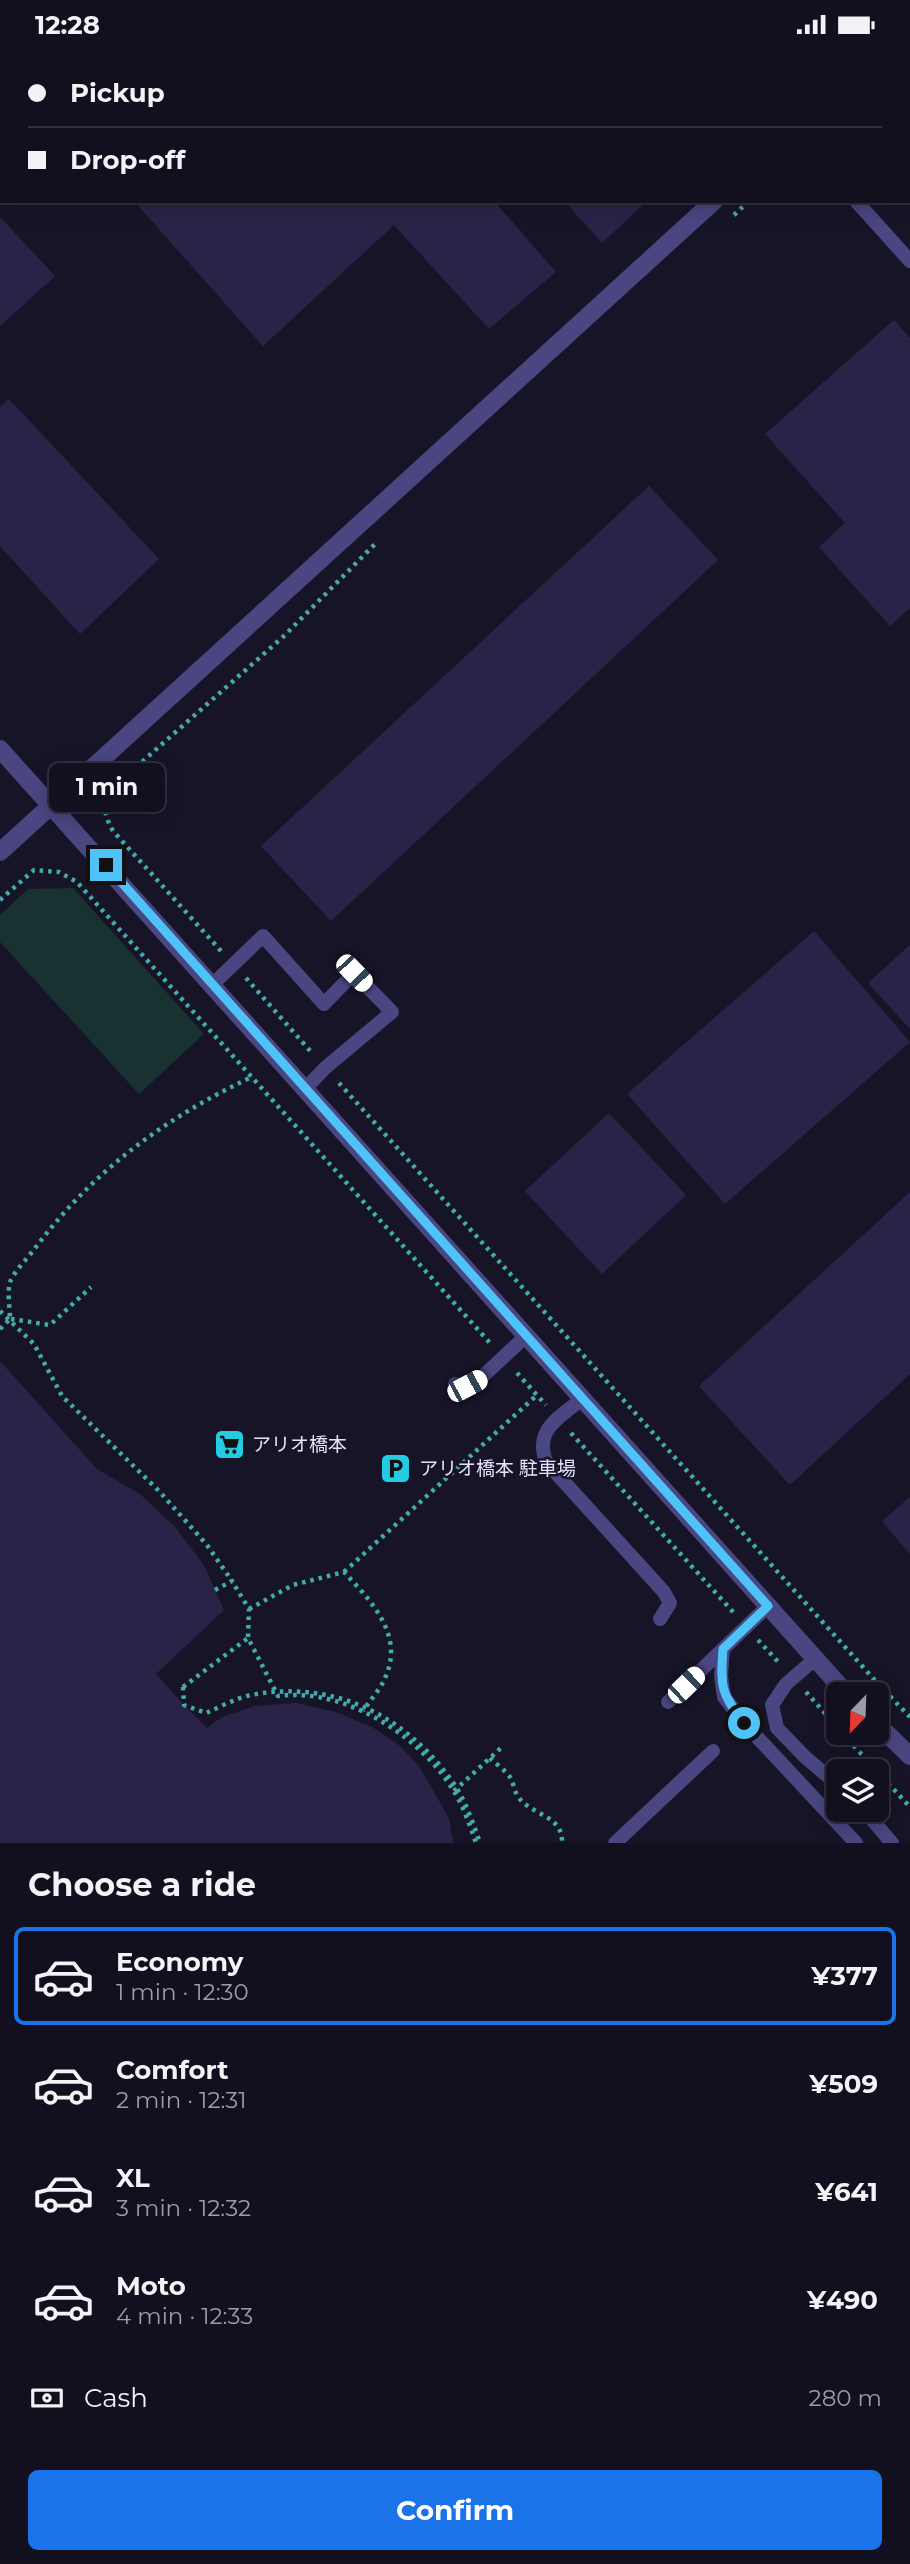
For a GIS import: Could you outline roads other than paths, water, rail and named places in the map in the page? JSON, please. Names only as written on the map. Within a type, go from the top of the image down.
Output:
[{"type":"street","points":[[0,852],[712,203]]},
{"type":"street","points":[[0,748],[836,1682]]},
{"type":"street","points":[[889,1736],[910,1756]]},
{"type":"lane","points":[[858,203],[910,261]]},
{"type":"lane","points":[[212,984],[263,936],[324,1004],[354,973],[392,1012],[325,1067],[306,1088]]},
{"type":"lane","points":[[455,1384],[467,1386],[480,1379],[527,1335]]},
{"type":"lane","points":[[582,1399],[544,1432],[541,1448],[546,1462],[664,1591],[670,1603],[660,1619]]},
{"type":"lane","points":[[668,1702],[768,1606]]},
{"type":"lane","points":[[723,1649],[721,1676],[724,1697],[744,1723],[856,1843]]},
{"type":"lane","points":[[815,1659],[786,1684],[772,1705],[777,1728],[826,1775]]},
{"type":"lane","points":[[615,1843],[713,1751]]},
{"type":"lane","points":[[874,1822],[892,1843]]},
{"type":"place","name":"アリオ橋本","points":[[229,1444]]},
{"type":"place","name":"アリオ橋本 駐車場","points":[[396,1468]]}]
